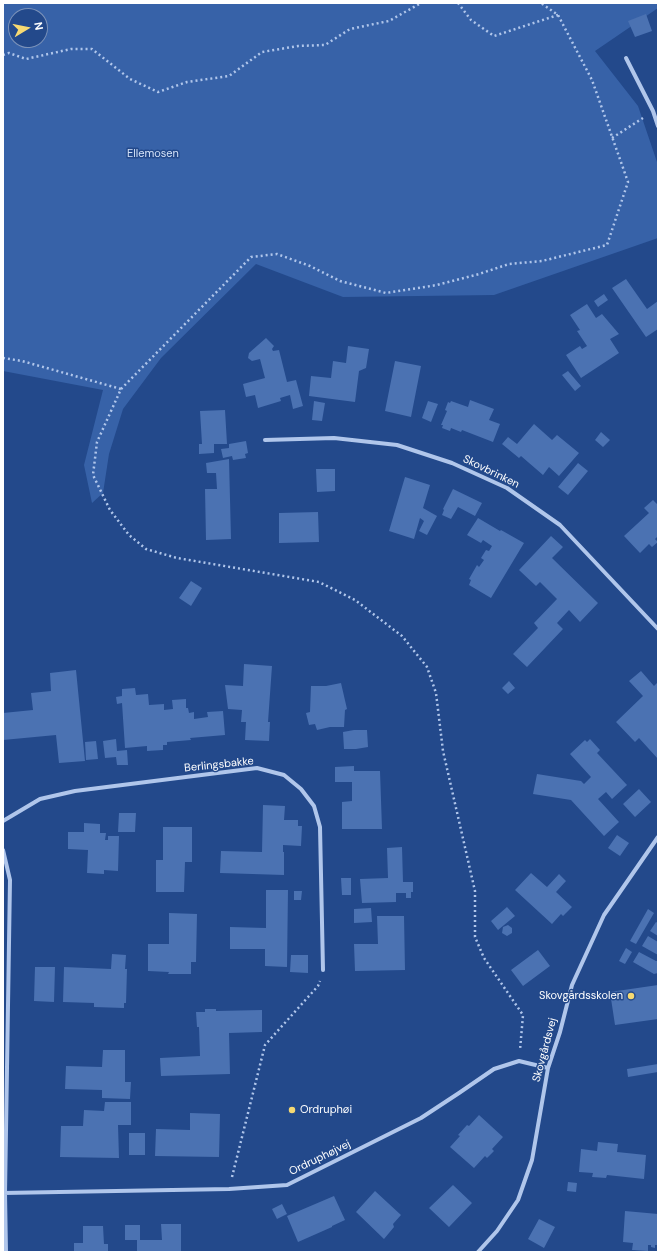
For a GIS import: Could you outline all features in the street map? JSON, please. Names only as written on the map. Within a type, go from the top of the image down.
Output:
[{"type":"street","points":[[626,58],[653,112],[658,126]]},
{"type":"street","name":"Skovbrinken","points":[[265,440],[334,438],[397,445],[452,463],[508,488],[560,525],[658,629]]},
{"type":"street","name":"Berlingsbakke","points":[[3,822],[40,800],[75,791],[256,768],[284,775],[302,789],[314,806],[320,827],[323,970]]},
{"type":"street","name":"Skovgårdsvej","points":[[478,1252],[497,1230],[518,1200],[532,1160],[548,1068],[560,1032],[572,985],[604,915],[658,837]]},
{"type":"street","points":[[3,850],[10,880],[9,1028],[4,1193],[6,1252]]},
{"type":"street","points":[[3,1028],[9,1028]]},
{"type":"street","points":[[519,1061],[548,1068]]},
{"type":"street","name":"Ordruphøjvej","points":[[4,1193],[229,1189],[287,1185],[421,1118],[460,1094],[494,1069],[519,1061]]},
{"type":"path","points":[[3,55],[9,53],[26,59],[71,49],[92,49],[130,79],[158,92],[187,82],[229,76],[262,52],[298,46],[325,45],[350,30],[389,21],[421,3]]},
{"type":"path","points":[[458,3],[471,20],[494,36],[558,15]]},
{"type":"path","points":[[519,1061],[523,1015],[484,958],[475,937],[475,891],[443,751],[436,693],[426,667],[402,636],[396,631],[355,600],[319,582],[177,558],[146,549],[129,535],[110,510],[93,475],[96,442],[121,389],[251,257],[277,254],[310,266],[340,281],[386,293],[437,285],[509,264],[542,261],[607,244],[628,182],[592,80],[558,15],[541,3]]},
{"type":"path","points":[[612,138],[653,112]]},
{"type":"path","points":[[3,358],[22,361],[121,389]]},
{"type":"path","points":[[229,1189],[265,1045],[318,986],[323,970]]},
{"type":"green space","name":"Ellemosen","points":[[3,3],[658,3],[658,8],[595,51],[638,106],[658,165],[658,238],[494,295],[343,297],[256,264],[161,358],[123,409],[109,454],[103,493],[92,503],[84,465],[103,390],[3,371]]},
{"type":"building","points":[[646,14],[652,31],[635,37],[628,21]]},
{"type":"building","points":[[626,279],[647,309],[658,301],[658,329],[646,337],[612,288]]},
{"type":"building","points":[[604,294],[608,300],[598,307],[594,301]]},
{"type":"building","points":[[587,304],[596,318],[602,314],[619,334],[610,339],[619,353],[581,378],[566,355],[580,346],[582,349],[587,346],[577,331],[580,330],[570,315]]},
{"type":"building","points":[[266,338],[274,346],[272,349],[273,351],[279,350],[287,382],[296,380],[303,406],[293,409],[290,395],[280,398],[281,401],[258,408],[255,395],[246,397],[243,384],[265,378],[260,359],[252,361],[248,358],[249,353]]},
{"type":"building","points":[[348,346],[369,349],[366,368],[359,371],[355,402],[309,396],[311,376],[331,378],[333,361],[346,363]]},
{"type":"building","points":[[395,361],[421,366],[411,417],[385,411]]},
{"type":"building","points":[[568,371],[581,386],[575,391],[562,375]]},
{"type":"building","points":[[470,400],[494,409],[489,420],[500,424],[493,442],[462,430],[461,432],[451,428],[450,431],[442,428],[443,425],[441,425],[447,411],[445,410],[448,402],[450,403],[451,401],[468,407]]},
{"type":"building","points":[[314,401],[325,403],[322,421],[312,420]]},
{"type":"building","points":[[428,401],[438,404],[431,422],[422,418]]},
{"type":"building","points":[[225,410],[227,444],[214,444],[214,453],[199,454],[199,444],[202,444],[200,411]]},
{"type":"building","points":[[534,424],[552,440],[557,435],[579,453],[559,476],[549,467],[543,475],[521,456],[519,458],[502,444],[508,437],[517,444]]},
{"type":"building","points":[[601,432],[610,440],[603,447],[595,440]]},
{"type":"building","points":[[246,441],[248,453],[245,454],[246,458],[233,460],[232,456],[223,458],[221,449],[229,448],[229,444]]},
{"type":"building","points":[[229,459],[231,539],[206,540],[205,489],[217,489],[216,473],[207,473],[206,463]]},
{"type":"building","points":[[578,463],[588,471],[568,495],[558,487]]},
{"type":"building","points":[[316,469],[335,469],[335,491],[317,492]]},
{"type":"building","points":[[405,477],[430,485],[423,508],[437,516],[427,535],[419,531],[424,521],[420,518],[414,539],[389,531]]},
{"type":"building","points":[[453,489],[482,503],[475,516],[458,507],[451,519],[442,515],[443,509]]},
{"type":"building","points":[[653,500],[658,505],[658,536],[655,539],[658,542],[652,547],[649,544],[640,553],[624,536],[649,513],[644,508]]},
{"type":"building","points":[[318,512],[319,542],[279,543],[279,513]]},
{"type":"building","points":[[478,518],[524,543],[491,598],[469,585],[471,580],[469,579],[477,565],[479,567],[484,560],[481,558],[486,550],[489,551],[492,546],[483,540],[481,543],[467,535]]},
{"type":"building","points":[[551,536],[563,547],[552,558],[598,603],[580,622],[569,610],[557,623],[563,629],[527,667],[513,654],[538,628],[534,623],[557,599],[540,582],[536,586],[519,570]]},
{"type":"building","points":[[191,581],[202,588],[191,606],[179,598]]},
{"type":"building","points":[[244,664],[272,666],[268,722],[270,722],[269,741],[245,740],[246,722],[241,722],[242,710],[228,709],[225,685],[243,686]]},
{"type":"building","points":[[76,670],[85,761],[59,763],[56,735],[3,740],[3,713],[33,710],[31,693],[51,691],[50,673]]},
{"type":"building","points":[[641,671],[654,686],[658,682],[658,759],[639,738],[635,742],[616,722],[643,696],[629,681]]},
{"type":"building","points":[[509,681],[515,688],[508,694],[502,688]]},
{"type":"building","points":[[341,683],[347,709],[345,710],[344,727],[330,727],[317,730],[315,724],[309,725],[306,713],[310,712],[311,686],[326,686]]},
{"type":"building","points":[[135,688],[136,695],[148,694],[149,705],[164,704],[164,710],[173,709],[172,700],[186,699],[186,708],[188,708],[189,713],[194,712],[194,719],[208,717],[207,712],[223,711],[225,735],[190,738],[191,740],[167,742],[167,745],[163,745],[163,750],[147,751],[147,746],[125,748],[122,703],[117,704],[116,697],[122,696],[122,689]]},
{"type":"building","points":[[367,730],[368,747],[344,749],[343,732]]},
{"type":"building","points":[[116,739],[117,751],[127,750],[128,765],[117,765],[116,757],[105,758],[103,741]]},
{"type":"building","points":[[590,739],[600,750],[597,753],[627,785],[612,799],[606,792],[598,799],[619,822],[604,836],[571,800],[533,794],[537,774],[581,781],[584,784],[591,777],[570,754],[585,740],[587,742]]},
{"type":"building","points":[[96,741],[98,759],[86,760],[85,742]]},
{"type":"building","points":[[354,766],[354,771],[380,771],[382,829],[342,829],[342,802],[352,801],[352,782],[335,782],[335,767]]},
{"type":"building","points":[[639,789],[651,802],[635,817],[623,804]]},
{"type":"building","points":[[263,805],[285,806],[284,820],[298,820],[298,826],[302,826],[301,846],[283,845],[284,875],[220,873],[221,851],[262,852]]},
{"type":"building","points":[[119,813],[136,813],[135,832],[118,832]]},
{"type":"building","points":[[84,823],[100,824],[100,833],[106,833],[105,840],[108,840],[108,836],[119,836],[118,871],[104,870],[104,874],[87,873],[88,850],[68,849],[68,832],[84,832]]},
{"type":"building","points":[[163,827],[192,827],[192,862],[185,862],[184,892],[156,892],[156,860],[163,860]]},
{"type":"building","points":[[617,835],[629,843],[620,856],[608,848]]},
{"type":"building","points":[[402,847],[403,882],[413,882],[413,892],[411,892],[411,898],[406,898],[406,893],[396,893],[396,902],[362,903],[360,879],[388,878],[387,848]]},
{"type":"building","points":[[531,873],[547,887],[559,874],[566,881],[556,892],[572,907],[563,916],[561,914],[552,924],[515,890]]},
{"type":"building","points":[[341,878],[351,878],[351,895],[342,895]]},
{"type":"building","points":[[266,890],[288,890],[287,967],[265,966],[265,949],[230,949],[230,927],[266,928]]},
{"type":"building","points":[[294,891],[302,891],[301,900],[294,900]]},
{"type":"building","points":[[507,907],[515,916],[498,930],[491,921]]},
{"type":"building","points":[[371,908],[372,922],[354,923],[354,909]]},
{"type":"building","points":[[648,909],[654,913],[636,944],[630,941]]},
{"type":"building","points":[[169,913],[197,914],[196,962],[191,962],[191,974],[168,974],[169,972],[148,971],[148,944],[169,944]]},
{"type":"building","points":[[377,916],[404,916],[405,970],[355,971],[354,944],[378,944]]},
{"type":"building","points":[[656,922],[658,923],[658,936],[650,931]]},
{"type":"building","points":[[508,925],[512,928],[512,933],[507,936],[502,933],[503,927]]},
{"type":"building","points":[[648,936],[658,942],[658,955],[642,946]]},
{"type":"building","points":[[626,948],[632,952],[625,964],[619,961]]},
{"type":"building","points":[[538,950],[550,966],[523,986],[511,970]]},
{"type":"building","points":[[639,952],[658,961],[658,973],[654,974],[633,962]]},
{"type":"building","points":[[112,954],[126,955],[126,1003],[124,1003],[124,1008],[94,1007],[94,1003],[63,1002],[64,967],[111,969]]},
{"type":"building","points":[[291,955],[308,955],[308,973],[290,972]]},
{"type":"building","points":[[35,967],[55,967],[54,1002],[34,1001]]},
{"type":"building","points":[[658,985],[658,1019],[615,1025],[610,992]]},
{"type":"building","points":[[205,1009],[216,1009],[216,1011],[262,1010],[262,1032],[229,1033],[230,1074],[161,1076],[160,1058],[200,1056],[199,1027],[197,1027],[196,1012],[205,1012]]},
{"type":"building","points":[[103,1050],[125,1050],[125,1082],[131,1082],[130,1099],[102,1098],[102,1090],[65,1089],[66,1066],[102,1067]]},
{"type":"building","points":[[658,1064],[658,1072],[628,1077],[627,1069]]},
{"type":"building","points":[[105,1102],[131,1102],[131,1125],[118,1125],[119,1158],[60,1157],[61,1126],[83,1126],[84,1110],[104,1111]]},
{"type":"building","points":[[190,1113],[220,1114],[219,1157],[155,1156],[156,1129],[190,1130]]},
{"type":"building","points":[[479,1115],[503,1137],[492,1149],[494,1151],[487,1158],[485,1156],[474,1168],[450,1147],[467,1125],[469,1126]]},
{"type":"building","points":[[129,1133],[145,1133],[145,1155],[129,1155]]},
{"type":"building","points":[[598,1142],[618,1144],[617,1152],[646,1155],[644,1179],[607,1175],[606,1178],[592,1177],[593,1173],[579,1172],[581,1149],[597,1151]]},
{"type":"building","points":[[568,1182],[577,1183],[576,1192],[567,1191]]},
{"type":"building","points":[[453,1185],[472,1203],[449,1227],[429,1208]]},
{"type":"building","points":[[375,1191],[401,1215],[393,1224],[394,1227],[384,1239],[356,1212]]},
{"type":"building","points":[[334,1196],[345,1220],[298,1242],[287,1216]]},
{"type":"building","points":[[282,1204],[287,1214],[277,1219],[272,1209]]},
{"type":"building","points":[[625,1211],[658,1214],[658,1245],[655,1245],[655,1248],[648,1245],[648,1251],[632,1250],[633,1243],[623,1242]]},
{"type":"building","points":[[539,1219],[555,1227],[544,1248],[528,1239]]},
{"type":"building","points":[[161,1224],[181,1224],[181,1252],[137,1252],[137,1240],[125,1240],[125,1225],[140,1225],[140,1240],[162,1240]]},
{"type":"building","points":[[83,1226],[103,1226],[104,1244],[108,1244],[108,1252],[74,1252],[74,1243],[83,1243]]},
{"type":"place","name":"Skovgårdsskolen","points":[[631,996]]},
{"type":"place","name":"Ordruphøi","points":[[292,1110]]}]
